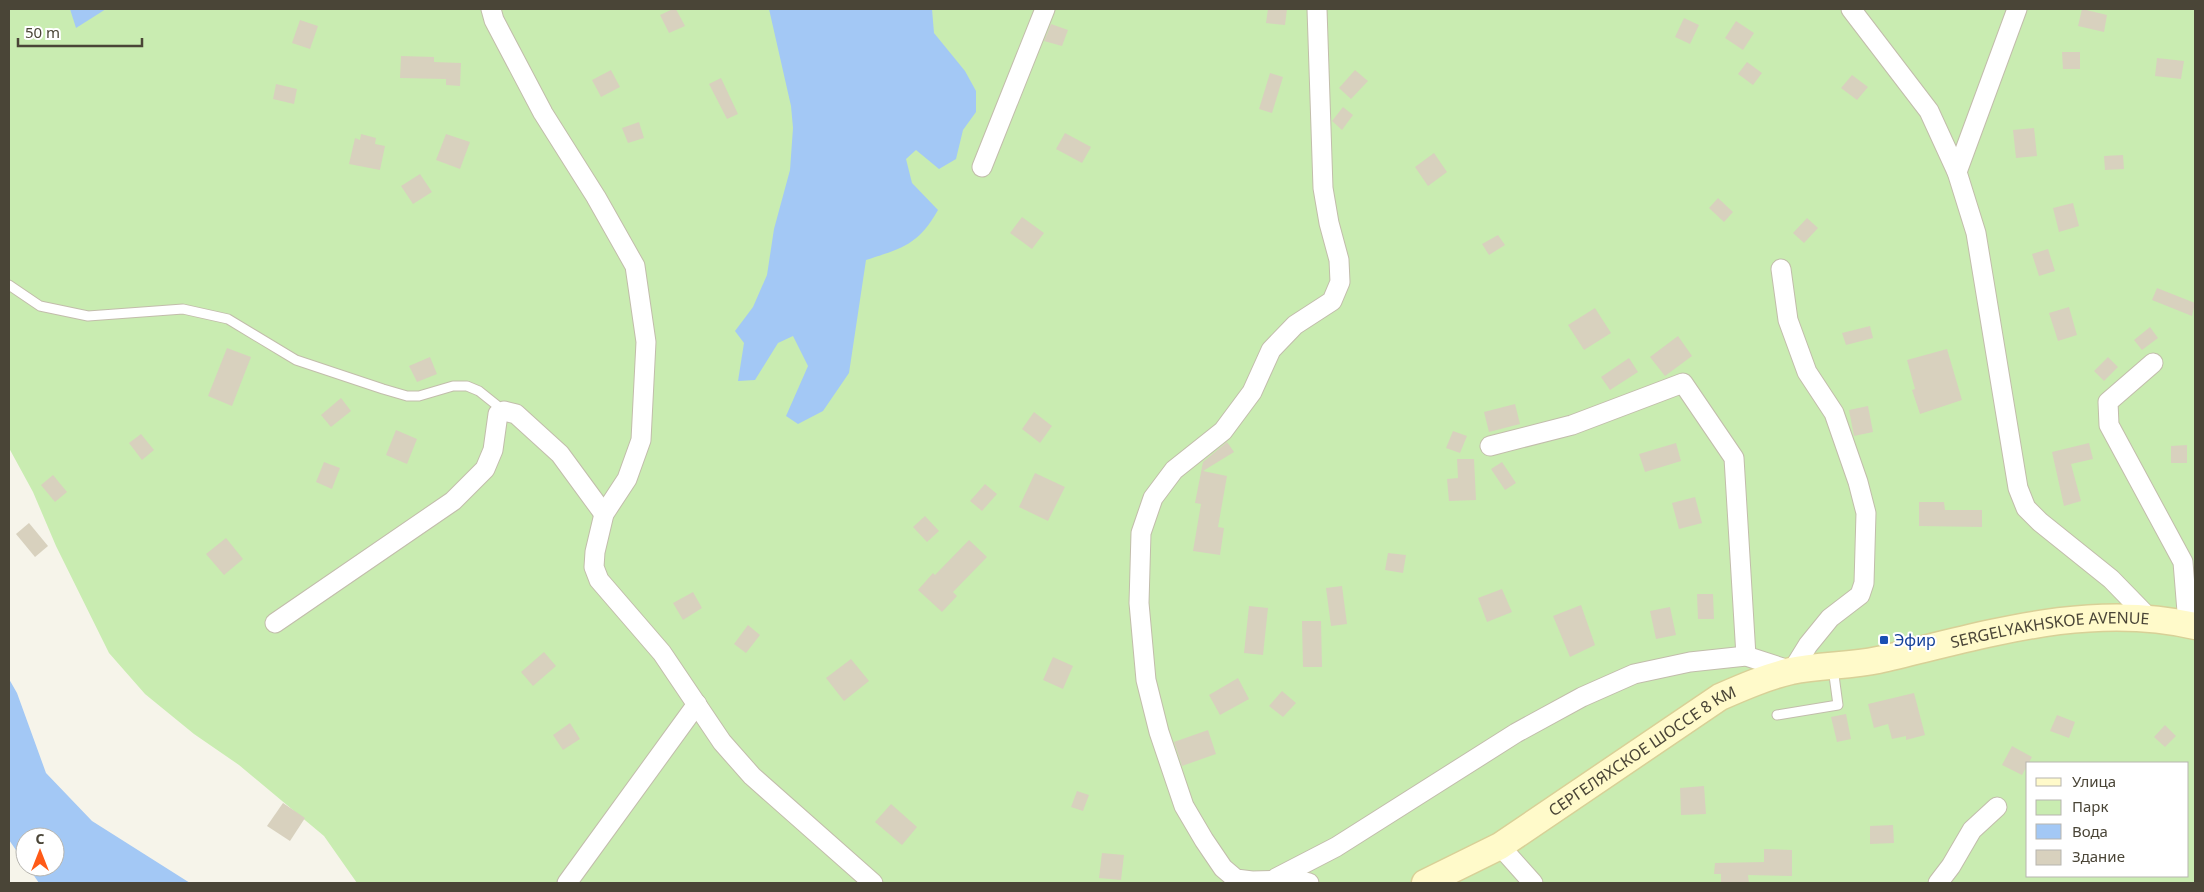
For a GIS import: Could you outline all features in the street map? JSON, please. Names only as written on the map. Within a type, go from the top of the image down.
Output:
[{"type":"main road","name":"SERGELYAKHSKOE AVENUE","points":[[1875,661],[1999,630],[2059,620],[2149,618],[2192,625]]},
{"type":"main road","name":"СЕРГЕЛЯХСКОЕ ШОССЕ 8 КМ","points":[[1425,883],[1500,846],[1720,697],[1761,680],[1792,671],[1875,661]]},
{"type":"street","points":[[491,9],[494,20],[543,113],[596,197],[635,266],[646,342],[641,440],[627,479],[604,514],[595,552],[594,567],[599,580],[662,653],[722,742],[752,776],[873,883]]},
{"type":"street","points":[[982,168],[1044,9]]},
{"type":"street","points":[[1309,883],[1297,880],[1267,882],[1236,878],[1223,868],[1184,806],[1172,775],[1146,680],[1139,603],[1141,532],[1153,498],[1174,470],[1223,430],[1252,392],[1271,350],[1294,325],[1332,301],[1340,282],[1339,260],[1329,223],[1323,188],[1317,9]]},
{"type":"street","points":[[1852,9],[1929,111],[1957,172],[1976,234],[2018,488],[2026,508],[2040,522],[2112,579],[2149,618]]},
{"type":"street","points":[[1957,172],[2017,9]]},
{"type":"street","points":[[1267,882],[1336,848],[1516,733],[1582,697],[1634,674],[1690,662],[1746,656],[1792,671],[1808,645],[1830,618],[1860,595],[1864,583],[1866,513],[1858,482],[1834,413],[1807,372],[1788,320],[1781,269]]},
{"type":"street","points":[[2154,364],[2108,402],[2108,425],[2183,562],[2192,625]]},
{"type":"street","points":[[1490,446],[1572,425],[1683,383],[1734,458],[1746,656]]},
{"type":"street","points":[[275,623],[453,501],[485,469],[493,450],[498,414],[504,411],[516,414],[560,454],[604,514]]},
{"type":"street","points":[[567,883],[697,704]]},
{"type":"street","points":[[1938,883],[1951,866],[1972,830],[1997,807]]},
{"type":"street","points":[[1500,846],[1533,883]]},
{"type":"lane","points":[[9,285],[40,306],[88,316],[183,309],[228,319],[296,360],[407,396],[419,396],[453,386],[466,386],[478,392],[504,411]]},
{"type":"lane","points":[[1777,715],[1838,705],[1832,665]]},
{"type":"green space","points":[[9,9],[2195,9],[2195,883],[357,883],[324,836],[239,765],[194,734],[145,694],[109,653],[56,546],[33,492],[9,448]]},
{"type":"water","points":[[70,9],[106,9],[76,28]]},
{"type":"water","points":[[769,9],[932,9],[934,33],[965,71],[976,91],[976,112],[963,130],[956,159],[939,169],[916,150],[906,159],[912,183],[938,210],[924,231],[908,244],[866,260],[849,373],[823,411],[798,424],[786,416],[808,366],[793,336],[778,343],[755,380],[738,381],[744,343],[735,331],[753,307],[767,275],[774,229],[790,170],[793,128],[791,106]]},
{"type":"water","points":[[9,679],[17,693],[46,773],[92,821],[190,883],[39,883],[35,877],[65,877],[65,827],[15,827],[15,849],[9,840]]},
{"type":"building","points":[[676,9],[685,26],[669,33],[660,15]]},
{"type":"building","points":[[1268,9],[1287,9],[1285,25],[1266,23]]},
{"type":"building","points":[[2082,9],[2107,15],[2104,32],[2078,26]]},
{"type":"building","points":[[1684,18],[1699,25],[1690,44],[1675,37]]},
{"type":"building","points":[[300,20],[318,26],[310,49],[292,43]]},
{"type":"building","points":[[1736,21],[1754,33],[1743,50],[1725,38]]},
{"type":"building","points":[[1051,24],[1068,30],[1062,46],[1044,41]]},
{"type":"building","points":[[2062,52],[2080,52],[2080,69],[2063,69]]},
{"type":"building","points":[[401,56],[434,57],[434,62],[461,63],[460,86],[446,85],[446,79],[400,78]]},
{"type":"building","points":[[2157,58],[2184,61],[2181,79],[2155,76]]},
{"type":"building","points":[[1747,62],[1762,73],[1753,85],[1738,74]]},
{"type":"building","points":[[611,70],[620,87],[601,97],[592,80]]},
{"type":"building","points":[[1355,70],[1368,81],[1351,99],[1339,88]]},
{"type":"building","points":[[1270,73],[1283,77],[1272,113],[1259,109]]},
{"type":"building","points":[[1852,75],[1868,87],[1857,100],[1841,88]]},
{"type":"building","points":[[721,78],[738,114],[727,119],[709,84]]},
{"type":"building","points":[[276,84],[297,89],[294,104],[273,99]]},
{"type":"building","points":[[1343,107],[1353,115],[1342,130],[1332,121]]},
{"type":"building","points":[[639,122],[644,138],[628,143],[622,128]]},
{"type":"building","points":[[2034,128],[2037,156],[2016,158],[2013,130]]},
{"type":"building","points":[[1065,133],[1091,147],[1082,163],[1056,149]]},
{"type":"building","points":[[361,134],[376,138],[375,144],[385,146],[380,170],[349,164],[355,138],[360,140]]},
{"type":"building","points":[[446,134],[470,142],[460,169],[436,160]]},
{"type":"building","points":[[1434,153],[1447,172],[1428,186],[1415,167]]},
{"type":"building","points":[[2123,155],[2124,169],[2105,170],[2104,156]]},
{"type":"building","points":[[420,174],[432,192],[413,204],[401,186]]},
{"type":"building","points":[[1718,198],[1733,212],[1724,222],[1709,208]]},
{"type":"building","points":[[2073,203],[2079,226],[2059,232],[2053,208]]},
{"type":"building","points":[[1022,217],[1044,233],[1032,249],[1010,233]]},
{"type":"building","points":[[1807,218],[1818,228],[1804,243],[1793,233]]},
{"type":"building","points":[[1498,235],[1505,245],[1489,255],[1482,244]]},
{"type":"building","points":[[2048,249],[2055,271],[2039,276],[2032,254]]},
{"type":"building","points":[[2157,288],[2195,303],[2192,316],[2152,300]]},
{"type":"building","points":[[2069,307],[2077,335],[2058,341],[2049,313]]},
{"type":"building","points":[[1595,308],[1611,333],[1584,350],[1568,325]]},
{"type":"building","points":[[1870,326],[1873,338],[1846,345],[1842,333]]},
{"type":"building","points":[[2150,327],[2158,338],[2142,350],[2134,340]]},
{"type":"building","points":[[1678,336],[1692,356],[1665,376],[1650,357]]},
{"type":"building","points":[[227,348],[251,357],[232,406],[208,396]]},
{"type":"building","points":[[1947,349],[1962,400],[1920,414],[1912,390],[1915,389],[1907,360]]},
{"type":"building","points":[[430,357],[437,374],[417,382],[409,366]]},
{"type":"building","points":[[2108,357],[2118,367],[2104,381],[2094,371]]},
{"type":"building","points":[[1629,358],[1638,372],[1610,390],[1601,377]]},
{"type":"building","points":[[341,398],[351,411],[331,427],[321,415]]},
{"type":"building","points":[[1515,404],[1520,424],[1489,432],[1484,412]]},
{"type":"building","points":[[1868,406],[1873,432],[1854,436],[1849,410]]},
{"type":"building","points":[[1034,412],[1052,426],[1040,443],[1022,429]]},
{"type":"building","points":[[396,430],[417,439],[407,464],[386,455]]},
{"type":"building","points":[[1453,431],[1467,436],[1460,453],[1446,448]]},
{"type":"building","points":[[141,434],[154,450],[142,460],[129,443]]},
{"type":"building","points":[[1227,442],[1234,452],[1203,471],[1227,476],[1218,527],[1224,528],[1220,555],[1193,551],[1201,504],[1195,503],[1203,462]]},
{"type":"building","points":[[1676,443],[1681,461],[1645,472],[1639,454]]},
{"type":"building","points":[[2089,443],[2093,459],[2071,464],[2081,501],[2064,506],[2052,452]]},
{"type":"building","points":[[2187,445],[2187,463],[2171,463],[2171,446]]},
{"type":"building","points":[[1457,459],[1474,459],[1476,500],[1449,501],[1447,479],[1458,478]]},
{"type":"building","points":[[324,462],[340,468],[332,489],[316,482]]},
{"type":"building","points":[[1502,462],[1516,483],[1505,490],[1491,469]]},
{"type":"building","points":[[1035,473],[1065,487],[1048,521],[1019,507]]},
{"type":"building","points":[[53,475],[67,492],[55,502],[41,485]]},
{"type":"building","points":[[985,484],[997,494],[982,511],[970,501]]},
{"type":"building","points":[[1695,497],[1702,523],[1679,529],[1672,503]]},
{"type":"building","points":[[1919,502],[1944,502],[1945,510],[1982,510],[1982,527],[1919,526]]},
{"type":"building","points":[[925,516],[939,531],[927,542],[913,527]]},
{"type":"building","points":[[29,523],[48,546],[35,557],[16,534]]},
{"type":"building","points":[[226,538],[243,559],[224,575],[206,554]]},
{"type":"building","points":[[969,540],[987,557],[953,592],[957,596],[942,612],[918,590],[933,573],[935,575]]},
{"type":"building","points":[[1388,553],[1406,555],[1403,573],[1385,570]]},
{"type":"building","points":[[1342,586],[1347,624],[1331,626],[1326,588]]},
{"type":"building","points":[[1502,589],[1512,612],[1487,622],[1478,598]]},
{"type":"building","points":[[693,592],[702,608],[683,620],[673,603]]},
{"type":"building","points":[[1697,594],[1713,594],[1714,619],[1698,619]]},
{"type":"building","points":[[1581,605],[1595,645],[1570,657],[1553,616]]},
{"type":"building","points":[[1249,606],[1268,608],[1263,655],[1244,653]]},
{"type":"building","points":[[1670,607],[1676,635],[1656,639],[1650,611]]},
{"type":"building","points":[[1302,621],[1321,621],[1322,667],[1303,667]]},
{"type":"building","points":[[748,625],[760,635],[746,653],[734,644]]},
{"type":"building","points":[[544,652],[556,666],[533,686],[521,672]]},
{"type":"building","points":[[1053,657],[1073,666],[1063,689],[1043,680]]},
{"type":"building","points":[[851,659],[869,681],[844,701],[826,678]]},
{"type":"building","points":[[1238,678],[1249,699],[1220,715],[1209,695]]},
{"type":"building","points":[[1282,691],[1296,703],[1283,717],[1269,706]]},
{"type":"building","points":[[1914,693],[1925,735],[1906,740],[1906,736],[1892,739],[1888,724],[1874,728],[1868,704]]},
{"type":"building","points":[[1846,714],[1851,739],[1837,742],[1831,717]]},
{"type":"building","points":[[2057,715],[2075,722],[2069,738],[2050,731]]},
{"type":"building","points":[[570,723],[580,739],[563,750],[553,735]]},
{"type":"building","points":[[2165,725],[2176,736],[2165,747],[2154,737]]},
{"type":"building","points":[[1208,730],[1216,754],[1182,766],[1174,742]]},
{"type":"building","points":[[2012,746],[2032,757],[2029,762],[2026,762],[2026,768],[2022,775],[2002,765]]},
{"type":"building","points":[[1704,786],[1706,814],[1681,815],[1680,788]]},
{"type":"building","points":[[1077,791],[1089,795],[1083,811],[1071,807]]},
{"type":"building","points":[[283,803],[305,818],[290,841],[267,826]]},
{"type":"building","points":[[891,804],[917,827],[902,845],[875,822]]},
{"type":"building","points":[[1893,825],[1894,843],[1870,844],[1870,826]]},
{"type":"building","points":[[1764,849],[1792,850],[1792,876],[1748,875],[1749,883],[1721,883],[1721,874],[1714,874],[1715,863],[1764,862]]},
{"type":"building","points":[[1102,853],[1124,855],[1121,880],[1099,878]]},
{"type":"place","name":"Эфир","points":[[1884,640]]}]
